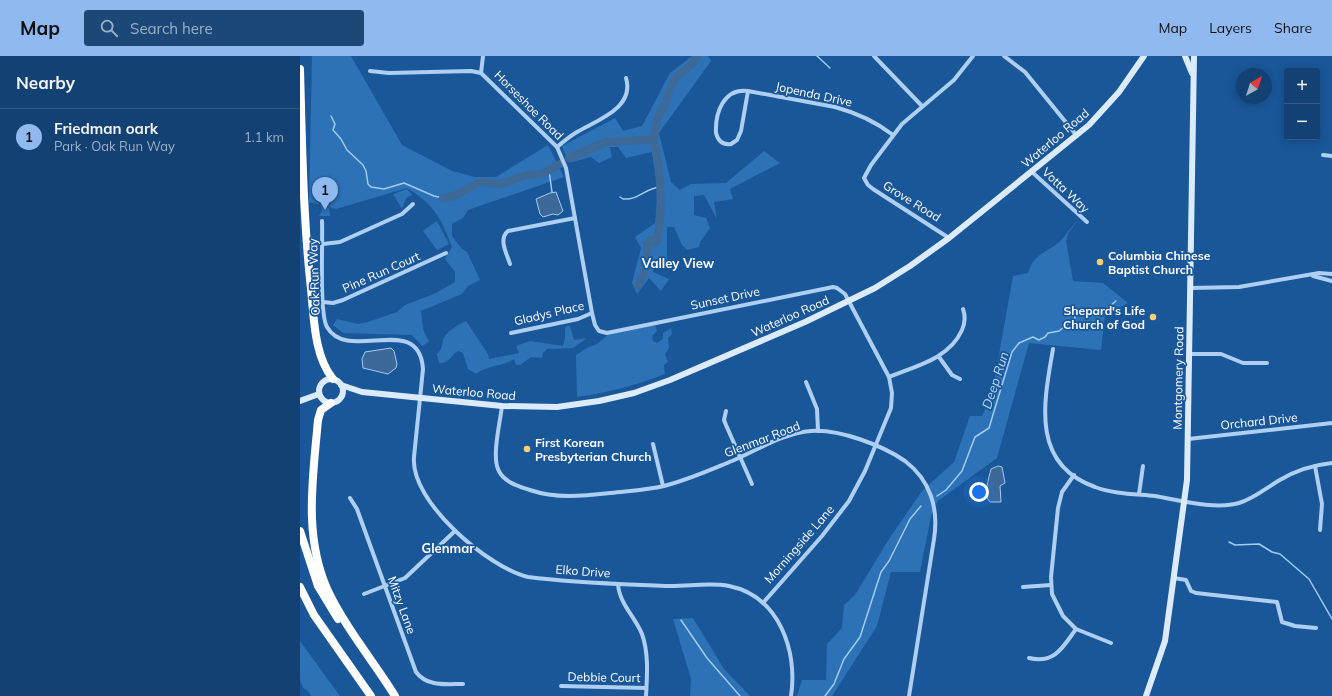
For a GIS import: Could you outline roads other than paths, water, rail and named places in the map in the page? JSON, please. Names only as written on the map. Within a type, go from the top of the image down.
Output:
[{"type":"highway","points":[[300,69],[304,216],[313,312],[322,358],[328,373],[333,379]]},
{"type":"highway","points":[[331,403],[321,410],[318,420],[311,503],[313,537],[316,554],[328,590],[338,609],[394,696]]},
{"type":"highway","points":[[300,531],[310,564],[328,605],[394,696]]},
{"type":"highway","points":[[300,587],[314,615],[371,696]]},
{"type":"main road","name":"Waterloo Road","points":[[340,385],[362,392],[421,399],[502,406],[557,407],[599,401],[634,393],[693,370],[850,301],[910,266],[949,238],[1076,136],[1108,104],[1144,56]]},
{"type":"main road","points":[[1186,56],[1193,78]]},
{"type":"main road","name":"Montgomery Road","points":[[1146,696],[1165,641],[1185,501],[1188,439],[1194,56]]},
{"type":"main road","points":[[333,379],[340,385],[343,392],[340,398],[331,403],[324,400],[319,394],[319,388],[326,380],[333,379]]},
{"type":"main road","name":"Waterloo Road","points":[[340,398],[350,394],[362,392]]},
{"type":"main road","points":[[300,401],[319,394]]},
{"type":"street","points":[[480,73],[483,56]]},
{"type":"street","points":[[874,56],[922,106]]},
{"type":"street","points":[[893,135],[906,120],[954,80],[973,56]]},
{"type":"street","points":[[1006,57],[1025,72],[1076,136]]},
{"type":"street","name":"Horseshoe Road","points":[[370,71],[388,73],[471,71],[480,73],[557,147],[564,161],[592,313],[595,325],[599,331]]},
{"type":"street","points":[[557,147],[576,133],[614,111],[628,90],[626,78]]},
{"type":"street","name":"Jopenda Drive","points":[[748,90],[739,136],[731,144],[723,143],[717,138],[716,133],[720,106],[731,93],[742,90],[748,90],[849,111],[872,120],[893,135]]},
{"type":"street","name":"Grove Road","points":[[893,135],[866,173],[864,181],[873,189],[949,238]]},
{"type":"street","points":[[1323,155],[1332,156]]},
{"type":"street","name":"Votta Way","points":[[1032,172],[1087,222]]},
{"type":"street","points":[[323,244],[340,242],[402,214],[413,204]]},
{"type":"street","points":[[510,264],[503,240],[504,235],[508,231],[575,218]]},
{"type":"street","name":"Oak Run Way","points":[[322,221],[323,302],[326,326],[339,338],[351,342],[406,341],[416,349],[423,362],[421,399]]},
{"type":"street","name":"Pine Run Court","points":[[323,302],[333,303],[343,300],[446,253]]},
{"type":"street","points":[[1190,288],[1239,287],[1319,273],[1332,274]]},
{"type":"street","points":[[1309,275],[1332,280]]},
{"type":"street","name":"Sunset Drive","points":[[599,331],[607,333],[832,287],[842,290],[850,301]]},
{"type":"street","name":"Morningside Lane","points":[[763,603],[838,517],[857,487],[876,447],[891,408],[892,393],[889,377],[850,301]]},
{"type":"street","points":[[889,377],[939,357],[951,346],[960,333],[965,319],[963,309]]},
{"type":"street","name":"Gladys Place","points":[[511,333],[578,318],[592,313]]},
{"type":"street","points":[[1053,349],[1045,399],[1044,424],[1047,438],[1053,451],[1064,466],[1074,475],[1095,487],[1218,505],[1237,504],[1253,497],[1287,476],[1314,466],[1332,463]]},
{"type":"street","points":[[1189,354],[1220,354],[1243,363],[1267,364]]},
{"type":"street","points":[[939,357],[952,375],[960,379]]},
{"type":"street","points":[[806,382],[817,409],[818,431]]},
{"type":"street","name":"Elko Drive","points":[[421,399],[413,462],[416,478],[433,506],[455,531],[492,559],[519,575],[536,578],[618,584],[689,587],[729,586],[746,592],[763,603],[776,617],[788,642],[793,672],[791,696]]},
{"type":"street","name":"Glenmar Road","points":[[502,406],[497,462],[501,474],[510,483],[535,492],[565,496],[581,497],[663,486],[705,472],[796,434],[818,431],[840,433],[900,458],[916,471],[928,489],[936,519],[909,696]]},
{"type":"street","points":[[726,411],[724,420],[752,484]]},
{"type":"street","name":"Orchard Drive","points":[[1188,439],[1332,423]]},
{"type":"street","points":[[653,444],[663,486]]},
{"type":"street","points":[[1139,494],[1143,466]]},
{"type":"street","points":[[1314,466],[1322,504],[1320,530]]},
{"type":"street","points":[[1074,475],[1062,492],[1058,508],[1051,585],[1058,609],[1076,629],[1111,643]]},
{"type":"street","name":"Mitzy Lane","points":[[350,498],[357,509],[384,587],[419,676],[431,683],[463,684]]},
{"type":"street","points":[[364,594],[384,587],[410,574],[455,531]]},
{"type":"street","points":[[1174,578],[1186,580],[1191,591],[1196,593],[1277,602],[1282,622],[1295,626],[1316,628]]},
{"type":"street","points":[[618,584],[620,594],[639,628],[645,644],[647,660],[646,696]]},
{"type":"street","points":[[1023,587],[1051,585]]},
{"type":"street","points":[[1030,658],[1042,660],[1054,656],[1076,629]]},
{"type":"street","name":"Debbie Court","points":[[561,686],[646,688]]},
{"type":"waterway","points":[[569,158],[606,142],[644,140],[654,137],[657,119],[667,100],[669,91],[676,77],[690,66],[697,56]]},
{"type":"waterway","points":[[817,56],[830,68]]},
{"type":"waterway","points":[[331,116],[335,124],[333,130],[341,139],[347,150],[363,165],[366,171],[368,184],[371,187],[384,189],[404,183],[434,196],[443,198]]},
{"type":"waterway","points":[[638,286],[646,265],[647,244],[651,240],[655,243],[657,241],[659,228],[660,190],[658,163],[653,138]]},
{"type":"waterway","points":[[443,198],[454,196],[480,182],[502,184],[526,175],[542,174],[560,164]]},
{"type":"waterway","points":[[549,171],[552,192]]},
{"type":"waterway","points":[[620,197],[623,199],[634,198],[649,190],[660,187]]},
{"type":"waterway","name":"Deep Run","points":[[937,496],[946,490],[962,471],[975,437],[989,428],[1012,352],[1019,343],[1033,337],[1039,340],[1045,337],[1048,333],[1059,331],[1075,318],[1074,313],[1098,316],[1116,301]]},
{"type":"waterway","name":"Deep Run","points":[[825,696],[834,684],[844,659],[860,637],[881,572],[889,561],[910,519],[921,506]]},
{"type":"waterway","points":[[1229,542],[1235,545],[1259,544],[1272,552],[1280,554],[1309,579],[1332,619]]},
{"type":"waterway","points":[[681,620],[707,658],[740,696]]},
{"type":"place","name":"Friedman oark","points":[[325,210]]},
{"type":"place","name":"Columbia Chinese Baptist Church","points":[[1100,262]]},
{"type":"place","name":"Shepard's Life Church of God","points":[[1153,317]]},
{"type":"place","name":"First Korean Presbyterian Church","points":[[527,449]]},
{"type":"district","name":"Valley View","points":[[678,263]]},
{"type":"district","name":"Glenmar","points":[[448,548]]}]
